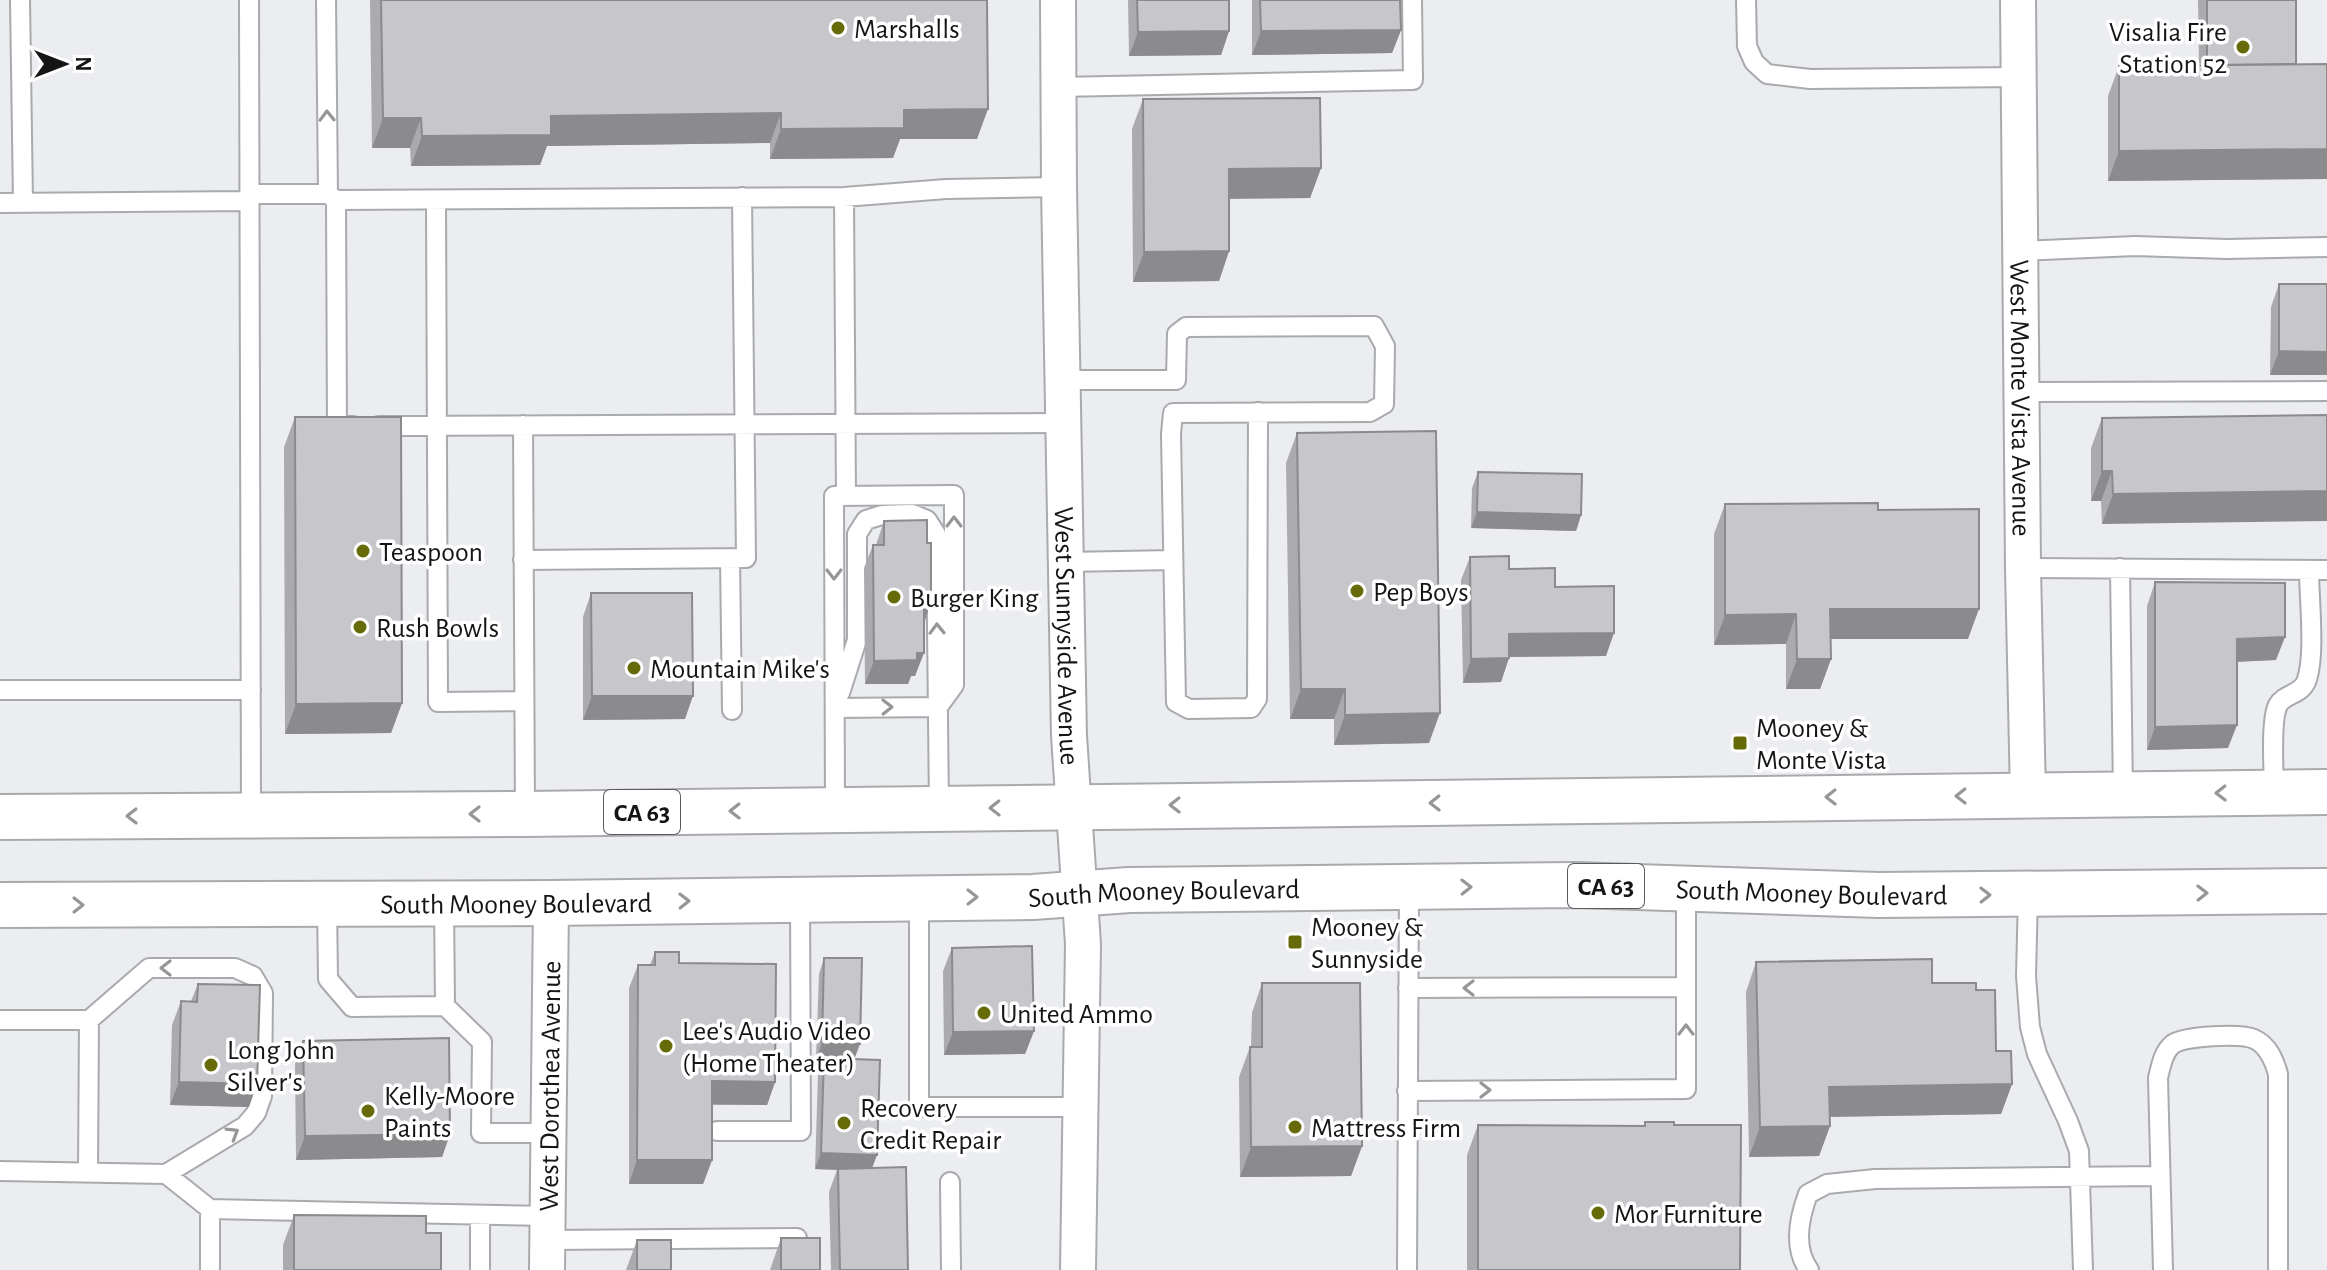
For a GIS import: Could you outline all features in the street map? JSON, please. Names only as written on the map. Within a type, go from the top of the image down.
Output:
[{"type":"main road","name":"CA 63","points":[[0,817],[525,814],[2327,792]]},
{"type":"main road","name":"South Mooney Boulevard","points":[[0,905],[1033,897],[1129,890],[1577,885],[1879,895],[2327,891]]},
{"type":"street","name":"West Sunnyside Avenue","points":[[1058,0],[1069,744],[1083,944],[1078,1270]]},
{"type":"street","name":"West Monte Vista Avenue","points":[[2018,0],[2028,795]]},
{"type":"street","name":"West Dorothea Avenue","points":[[548,1242],[551,903]]},
{"type":"lane","points":[[20,0],[23,202]]},
{"type":"lane","points":[[249,0],[251,815]]},
{"type":"lane","points":[[326,0],[337,426],[1064,423]]},
{"type":"lane","points":[[1059,87],[1413,80],[1412,0]]},
{"type":"lane","points":[[1746,0],[1747,46],[1754,62],[1767,74],[1810,79],[2019,77]]},
{"type":"lane","points":[[0,203],[332,197],[436,200],[844,197],[946,189],[1059,187]]},
{"type":"lane","points":[[523,560],[746,558],[742,197]]},
{"type":"lane","points":[[844,197],[846,496]]},
{"type":"lane","points":[[436,200],[438,702],[524,701]]},
{"type":"lane","points":[[2022,251],[2135,246],[2227,249],[2327,247]]},
{"type":"lane","points":[[1173,413],[1258,412],[1370,412],[1384,404],[1385,346],[1374,326],[1186,327],[1177,334],[1171,434],[1176,702],[1189,709],[1251,708],[1257,699],[1258,412]]},
{"type":"lane","points":[[1063,380],[1176,380]]},
{"type":"lane","points":[[2022,392],[2327,391]]},
{"type":"lane","points":[[523,425],[525,814]]},
{"type":"lane","points":[[835,810],[834,496],[954,495],[954,685],[938,707]]},
{"type":"lane","points":[[835,708],[857,640],[857,534],[866,520],[882,515],[912,514],[927,520],[936,534],[939,809]]},
{"type":"lane","points":[[730,558],[732,710]]},
{"type":"lane","points":[[1066,562],[1173,560]]},
{"type":"lane","points":[[2023,568],[2318,570],[2305,685],[2284,698],[2277,707],[2274,724],[2274,793]]},
{"type":"lane","points":[[2120,568],[2123,795]]},
{"type":"lane","points":[[0,690],[251,690]]},
{"type":"lane","points":[[835,708],[938,707]]},
{"type":"lane","points":[[1407,1270],[1409,887]]},
{"type":"lane","points":[[1407,1091],[1686,1089],[1686,888]]},
{"type":"lane","points":[[2028,894],[2026,976],[2030,1027],[2037,1054],[2079,1151],[2083,1270]]},
{"type":"lane","points":[[919,897],[919,1107],[1082,1107]]},
{"type":"lane","points":[[717,1131],[801,1131],[800,899]]},
{"type":"lane","points":[[444,903],[445,1006]]},
{"type":"lane","points":[[327,904],[328,979],[352,1007],[445,1006],[482,1042],[481,1133],[549,1133]]},
{"type":"lane","points":[[0,1020],[89,1020],[149,968],[235,968],[253,976],[263,993],[262,1096],[256,1113],[245,1126],[166,1174],[0,1171]]},
{"type":"lane","points":[[1408,988],[1686,987]]},
{"type":"lane","points":[[88,1172],[89,1020]]},
{"type":"lane","points":[[2163,1270],[2158,1078],[2163,1058],[2173,1045],[2193,1037],[2254,1038],[2271,1053],[2278,1074],[2278,1270]]},
{"type":"lane","points":[[166,1174],[210,1209],[480,1215],[548,1242],[797,1238]]},
{"type":"lane","points":[[1809,1270],[1802,1261],[1798,1237],[1800,1214],[1808,1194],[1827,1184],[1875,1179],[2160,1176]]},
{"type":"lane","points":[[950,1182],[951,1270]]},
{"type":"lane","points":[[210,1209],[210,1270]]},
{"type":"lane","points":[[480,1215],[480,1270]]},
{"type":"building","points":[[381,0],[987,0],[988,109],[904,110],[904,128],[781,129],[781,113],[551,116],[551,135],[422,136],[421,118],[383,118]]},
{"type":"building","points":[[1137,0],[1229,0],[1229,31],[1138,32]]},
{"type":"building","points":[[1260,0],[1400,0],[1401,30],[1261,31]]},
{"type":"building","name":"Visalia Fire Station 52","points":[[2207,0],[2296,0],[2296,64],[2207,65]]},
{"type":"building","points":[[2327,64],[2327,149],[2119,151],[2119,66]]},
{"type":"building","points":[[1320,98],[1321,168],[1229,169],[1229,251],[1144,252],[1143,99]]},
{"type":"building","points":[[2279,284],[2327,284],[2327,352],[2279,351]]},
{"type":"building","points":[[2327,415],[2327,491],[2113,494],[2112,471],[2102,471],[2102,418]]},
{"type":"building","points":[[295,417],[401,417],[402,703],[296,704]]},
{"type":"building","name":"Pep Boys","points":[[1436,431],[1440,713],[1345,715],[1345,689],[1301,689],[1297,433]]},
{"type":"building","points":[[1478,472],[1582,474],[1581,515],[1477,512]]},
{"type":"building","points":[[1878,503],[1878,510],[1979,509],[1979,609],[1830,609],[1831,659],[1797,659],[1796,614],[1725,615],[1725,504]]},
{"type":"building","name":"Burger King","points":[[927,520],[927,543],[931,543],[931,602],[924,602],[924,653],[917,653],[917,660],[874,661],[873,545],[884,545],[884,521]]},
{"type":"building","points":[[1509,556],[1509,569],[1555,568],[1555,587],[1614,586],[1614,633],[1509,634],[1509,658],[1471,659],[1470,557]]},
{"type":"building","points":[[2155,582],[2285,583],[2285,637],[2237,639],[2237,725],[2155,727]]},
{"type":"building","name":"Mountain Mike's","points":[[591,593],[692,593],[693,696],[592,696]]},
{"type":"building","name":"United Ammo","points":[[1032,946],[1034,1031],[953,1032],[952,948]]},
{"type":"building","points":[[655,952],[679,952],[679,963],[776,964],[775,1082],[712,1081],[712,1160],[637,1160],[638,965],[655,965]]},
{"type":"building","points":[[824,958],[862,958],[860,1044],[822,1043]]},
{"type":"building","points":[[1932,959],[1932,983],[1976,983],[1976,990],[1995,990],[1996,1051],[2011,1051],[2012,1084],[1829,1087],[1830,1126],[1760,1127],[1756,962]]},
{"type":"building","name":"Mattress Firm","points":[[1262,983],[1360,983],[1362,1146],[1251,1147],[1250,1047],[1262,1047]]},
{"type":"building","name":"Long John Silver's","points":[[198,984],[260,985],[257,1084],[179,1082],[181,1001],[197,1002]]},
{"type":"building","name":"Kelly-Moore Paints","points":[[449,1038],[450,1134],[305,1136],[303,1041]]},
{"type":"building","name":"Recovery Credit Repair","points":[[824,1058],[880,1060],[877,1155],[821,1153]]},
{"type":"building","name":"Mor Furniture","points":[[1645,1122],[1741,1125],[1740,1270],[1478,1270],[1478,1125],[1645,1126]]},
{"type":"building","points":[[906,1167],[908,1270],[840,1270],[838,1169]]},
{"type":"building","points":[[294,1215],[426,1216],[426,1233],[441,1233],[441,1270],[294,1270]]},
{"type":"building","points":[[781,1238],[820,1238],[820,1270],[781,1270]]},
{"type":"building","points":[[637,1240],[671,1240],[671,1270],[637,1270]]},
{"type":"place","name":"Marshalls","points":[[838,28]]},
{"type":"place","name":"Visalia Fire Station 52","points":[[2243,47]]},
{"type":"place","name":"Teaspoon","points":[[363,551]]},
{"type":"place","name":"Pep Boys","points":[[1357,591]]},
{"type":"place","name":"Burger King","points":[[894,597]]},
{"type":"place","name":"Rush Bowls","points":[[360,627]]},
{"type":"place","name":"Mountain Mike's","points":[[634,668]]},
{"type":"place","name":"Mooney & Monte Vista","points":[[1740,743]]},
{"type":"place","name":"Mooney & Sunnyside","points":[[1295,942]]},
{"type":"place","name":"United Ammo","points":[[984,1013]]},
{"type":"place","name":"Lee's Audio Video (Home Theater)","points":[[666,1046]]},
{"type":"place","name":"Long John Silver's","points":[[211,1065]]},
{"type":"place","name":"Kelly-Moore Paints","points":[[368,1111]]},
{"type":"place","name":"Recovery Credit Repair","points":[[844,1123]]},
{"type":"place","name":"Mattress Firm","points":[[1295,1127]]},
{"type":"place","name":"Mor Furniture","points":[[1598,1213]]}]
